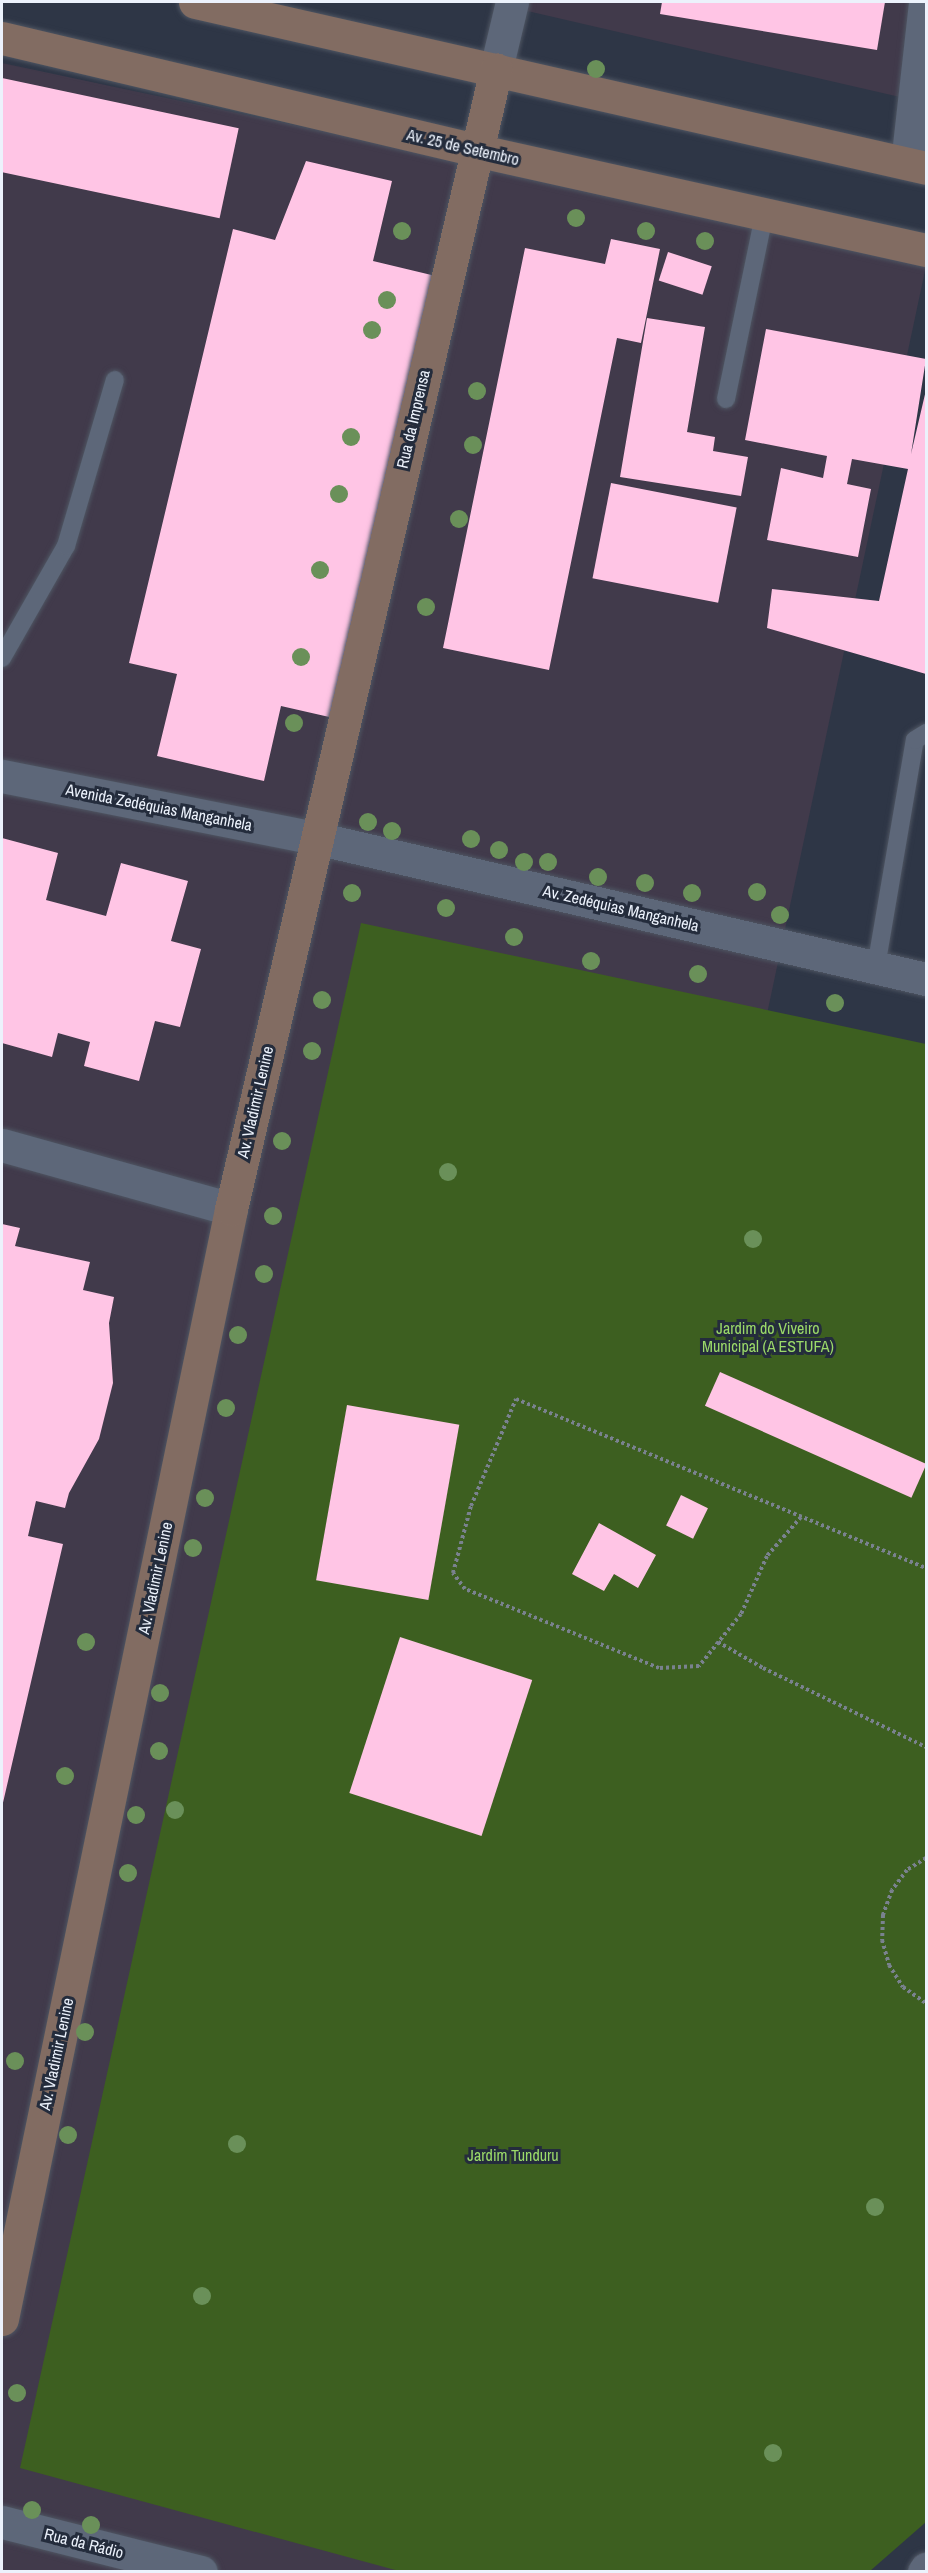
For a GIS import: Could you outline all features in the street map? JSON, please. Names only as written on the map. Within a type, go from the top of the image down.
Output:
[{"type":"main road","points":[[195,2],[917,165]]},
{"type":"main road","name":"Av. 25 de Setembro","points":[[2,38],[475,150],[927,250]]},
{"type":"main road","name":"Rua da Imprensa","points":[[316,838],[475,150],[496,69]]},
{"type":"main road","name":"Av. Vladimir Lenine","points":[[2,2319],[231,1209],[316,838]]},
{"type":"street","name":"Rua da Imprensa","points":[[496,69],[512,2]]},
{"type":"street","points":[[917,165],[924,2]]},
{"type":"street","name":"Avenida Zedéquias Manganhela","points":[[2,776],[316,838]]},
{"type":"street","name":"Av. Zedéquias Manganhela","points":[[316,838],[927,979]]},
{"type":"street","points":[[2,1145],[231,1209]]},
{"type":"street","name":"Rua da Rádio","points":[[2,2522],[201,2571]]},
{"type":"lane","points":[[726,399],[764,215]]},
{"type":"lane","points":[[2,658],[66,546],[115,380]]},
{"type":"lane","points":[[876,967],[915,741],[927,734]]},
{"type":"path","points":[[801,1516],[767,1556],[741,1614],[699,1666],[659,1668],[465,1589],[453,1574],[471,1506],[516,1399],[801,1516],[927,1569]]},
{"type":"path","points":[[718,1642],[763,1668],[927,1747]]},
{"type":"path","points":[[927,1858],[908,1870],[892,1890],[883,1915],[882,1941],[889,1965],[903,1987],[927,2003]]},
{"type":"shaded area","points":[[488,2],[926,2],[926,103]]},
{"type":"shaded area","points":[[2,63],[926,259],[436,2572],[2,2572]]},
{"type":"green space","name":"Jardim Tunduru","points":[[361,923],[926,1044],[926,2522],[870,2571],[399,2571],[20,2468]]},
{"type":"building","points":[[662,2],[885,2],[877,50],[660,14]]},
{"type":"building","points":[[2,78],[239,128],[220,218],[2,172]]},
{"type":"building","points":[[306,161],[392,181],[373,261],[444,278],[338,719],[281,706],[264,781],[157,756],[177,674],[129,663],[233,229],[275,240]]},
{"type":"building","points":[[611,239],[660,249],[641,343],[617,338],[549,670],[443,648],[525,248],[605,264]]},
{"type":"building","points":[[668,252],[712,266],[702,295],[659,281]]},
{"type":"building","points":[[647,318],[705,327],[687,432],[715,437],[713,451],[748,457],[741,496],[620,477]]},
{"type":"building","points":[[766,329],[926,359],[911,454],[926,390],[926,674],[767,628],[772,589],[879,601],[908,469],[852,459],[847,484],[871,489],[858,557],[767,540],[781,468],[823,478],[827,456],[745,440]]},
{"type":"building","points":[[611,483],[737,507],[718,603],[592,578]]},
{"type":"building","points":[[2,838],[58,853],[46,900],[106,916],[121,863],[188,881],[171,941],[201,949],[180,1027],[155,1021],[139,1081],[84,1066],[90,1042],[58,1033],[52,1057],[2,1043]]},
{"type":"building","points":[[2,1224],[20,1228],[15,1246],[90,1262],[83,1290],[114,1297],[109,1323],[113,1383],[99,1439],[69,1493],[65,1508],[36,1501],[28,1536],[63,1544],[2,1807]]},
{"type":"building","points":[[720,1372],[926,1464],[911,1498],[705,1406]]},
{"type":"building","points":[[347,1405],[459,1425],[428,1600],[316,1580]]},
{"type":"building","points":[[681,1495],[708,1508],[693,1539],[666,1526]]},
{"type":"building","points":[[599,1523],[656,1555],[638,1588],[614,1574],[604,1591],[572,1574]]},
{"type":"building","points":[[400,1637],[532,1680],[482,1836],[349,1793]]},
{"type":"park label","name":"Jardim do Viveiro Municipal (A ESTUFA)","points":[[768,1337]]}]
